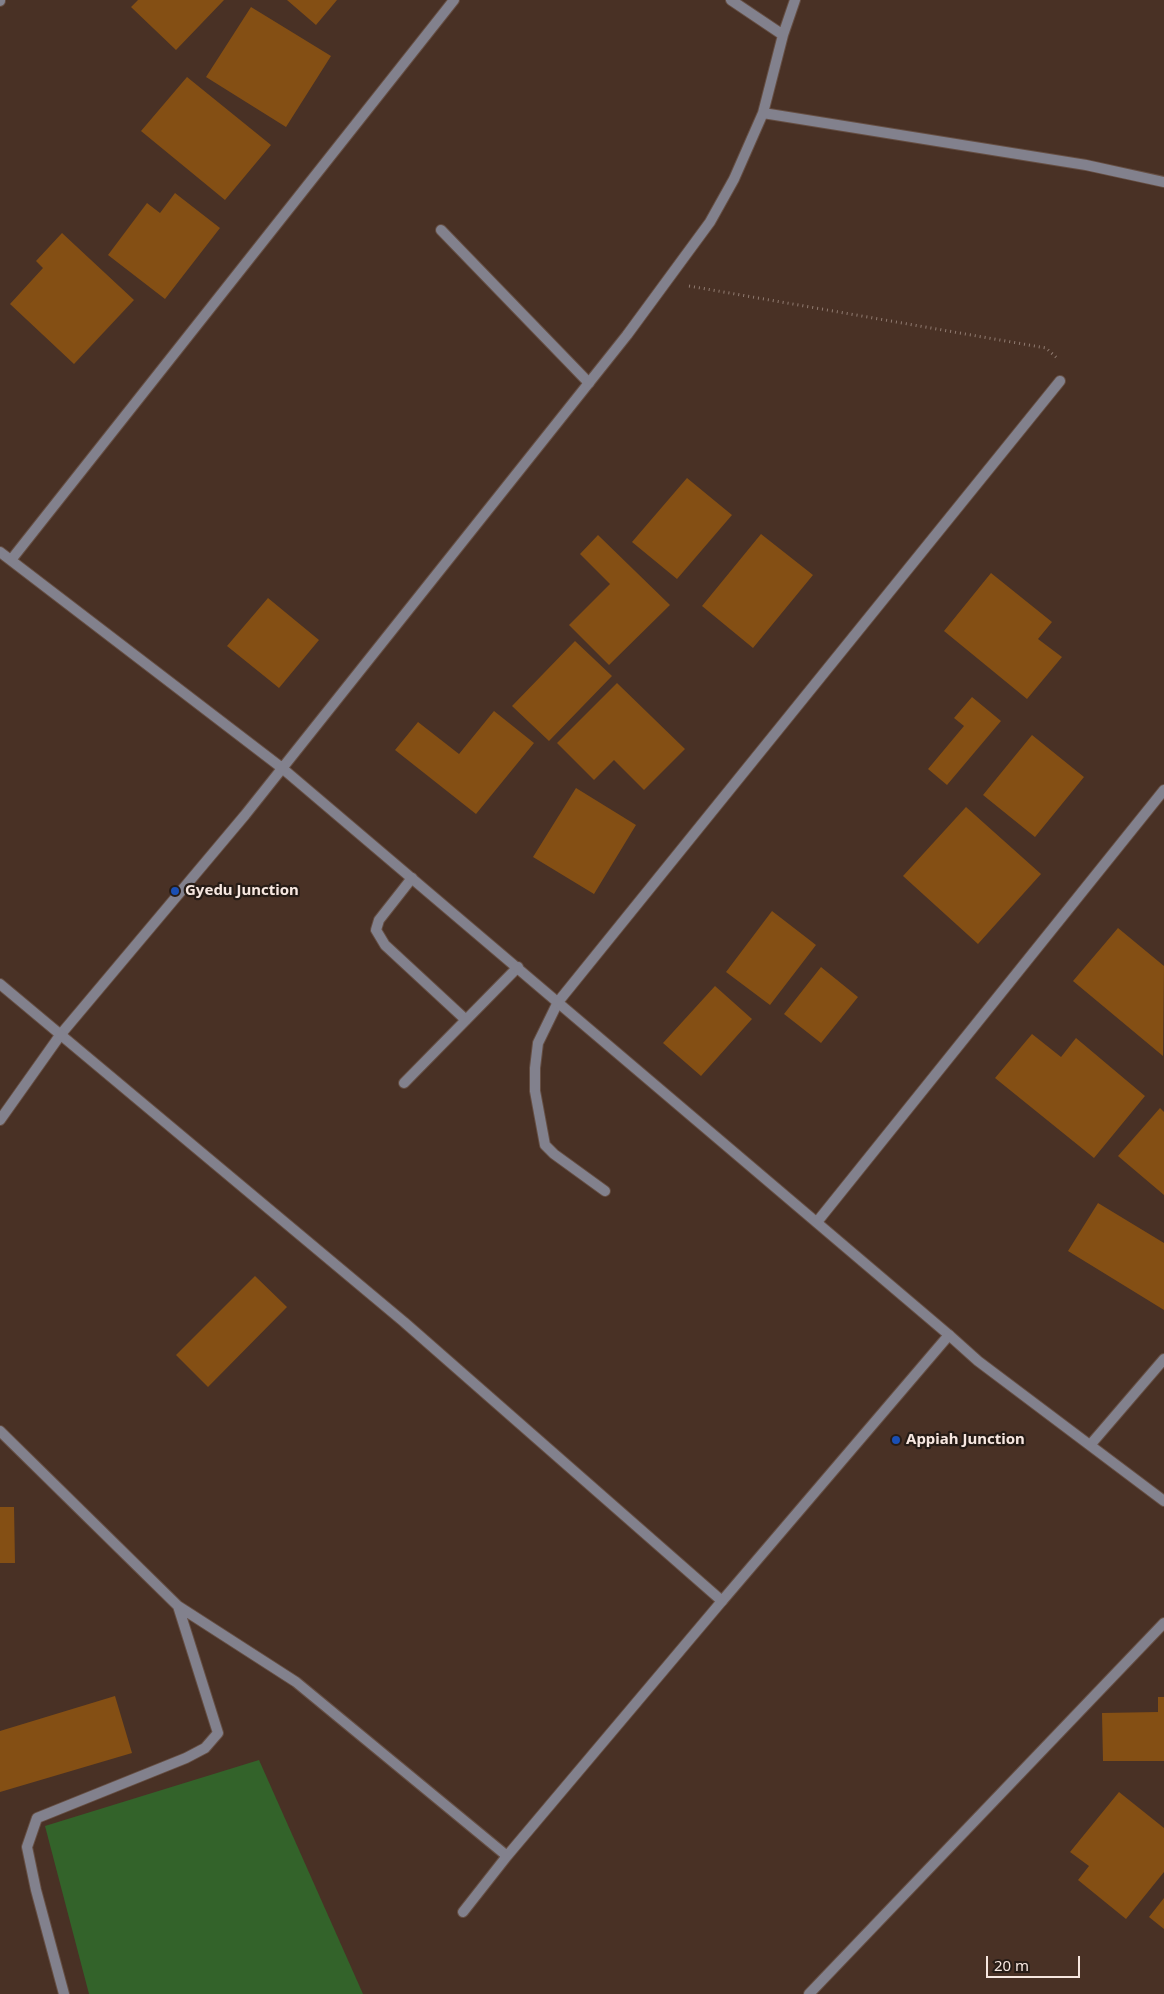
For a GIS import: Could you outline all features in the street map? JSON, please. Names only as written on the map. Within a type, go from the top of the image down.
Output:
[{"type":"street","points":[[11,560],[454,0]]},
{"type":"street","points":[[731,0],[783,35]]},
{"type":"street","points":[[0,1120],[61,1034],[282,768],[627,335],[664,282],[710,222],[734,179],[764,114],[783,35],[795,0]]},
{"type":"street","points":[[764,114],[1086,165],[1164,182]]},
{"type":"street","points":[[441,230],[589,383]]},
{"type":"street","points":[[605,1191],[554,1154],[545,1144],[535,1098],[535,1068],[538,1043],[558,1002],[1060,381]]},
{"type":"street","points":[[0,552],[282,768],[978,1361],[1091,1444],[1164,1501]]},
{"type":"street","points":[[817,1222],[1164,790]]},
{"type":"street","points":[[412,878],[379,920],[376,930],[385,945],[466,1020]]},
{"type":"street","points":[[404,1083],[518,968]]},
{"type":"street","points":[[0,984],[404,1322],[722,1601]]},
{"type":"street","points":[[462,1912],[722,1601],[949,1335]]},
{"type":"street","points":[[1091,1444],[1164,1359]]},
{"type":"street","points":[[0,1430],[178,1606],[296,1682],[507,1856]]},
{"type":"street","points":[[64,1994],[36,1890],[27,1847],[37,1818],[186,1758],[205,1748],[218,1733],[178,1606]]},
{"type":"street","points":[[809,1994],[1164,1623]]},
{"type":"path","points":[[664,282],[1046,348],[1058,358],[1063,370],[1060,381]]},
{"type":"green space","points":[[259,1760],[363,1994],[89,1994],[45,1826]]},
{"type":"building","points":[[138,0],[224,0],[176,50],[131,7]]},
{"type":"building","points":[[287,0],[337,0],[316,25]]},
{"type":"building","points":[[251,7],[331,56],[286,127],[206,77]]},
{"type":"building","points":[[187,77],[271,145],[225,200],[141,131]]},
{"type":"building","points":[[175,193],[220,228],[165,299],[108,255],[147,203],[160,213]]},
{"type":"building","points":[[62,233],[134,300],[74,364],[10,304],[43,268],[36,261]]},
{"type":"building","points":[[687,478],[732,515],[677,579],[632,542]]},
{"type":"building","points":[[761,534],[813,575],[753,648],[702,606]]},
{"type":"building","points":[[598,535],[670,605],[609,665],[569,625],[610,584],[580,554]]},
{"type":"building","points":[[991,573],[1052,622],[1038,639],[1062,657],[1027,699],[944,631]]},
{"type":"building","points":[[268,598],[319,640],[279,688],[227,646]]},
{"type":"building","points":[[575,641],[612,676],[549,741],[512,706]]},
{"type":"building","points":[[617,683],[685,749],[644,790],[614,760],[594,780],[557,743]]},
{"type":"building","points":[[972,697],[1001,721],[947,785],[928,769],[964,726],[954,718]]},
{"type":"building","points":[[494,711],[534,743],[476,814],[395,750],[418,722],[459,754]]},
{"type":"building","points":[[1032,735],[1084,777],[1035,837],[983,795]]},
{"type":"building","points":[[576,788],[636,825],[594,894],[533,857]]},
{"type":"building","points":[[966,807],[1041,874],[978,944],[903,876]]},
{"type":"building","points":[[772,911],[816,945],[770,1005],[726,972]]},
{"type":"building","points":[[1118,928],[1164,966],[1163,1056],[1073,981]]},
{"type":"building","points":[[821,967],[858,997],[821,1043],[784,1014]]},
{"type":"building","points":[[715,986],[752,1019],[701,1076],[663,1043]]},
{"type":"building","points":[[1032,1034],[1061,1057],[1076,1038],[1145,1096],[1094,1158],[995,1078]]},
{"type":"building","points":[[1160,1108],[1164,1112],[1164,1195],[1118,1156]]},
{"type":"building","points":[[1098,1203],[1164,1243],[1164,1310],[1068,1251]]},
{"type":"building","points":[[255,1276],[287,1307],[208,1387],[176,1355]]},
{"type":"building","points":[[0,1507],[14,1507],[15,1563],[0,1563]]},
{"type":"building","points":[[115,1696],[132,1753],[0,1792],[0,1731]]},
{"type":"building","points":[[1158,1697],[1164,1697],[1164,1761],[1103,1761],[1102,1713],[1158,1712]]},
{"type":"building","points":[[1119,1792],[1164,1828],[1164,1872],[1126,1919],[1078,1880],[1089,1866],[1070,1852]]},
{"type":"building","points":[[1164,1898],[1164,1929],[1149,1917]]},
{"type":"place","name":"Gyedu Junction","points":[[175,891]]},
{"type":"place","name":"Appiah Junction","points":[[896,1440]]}]
